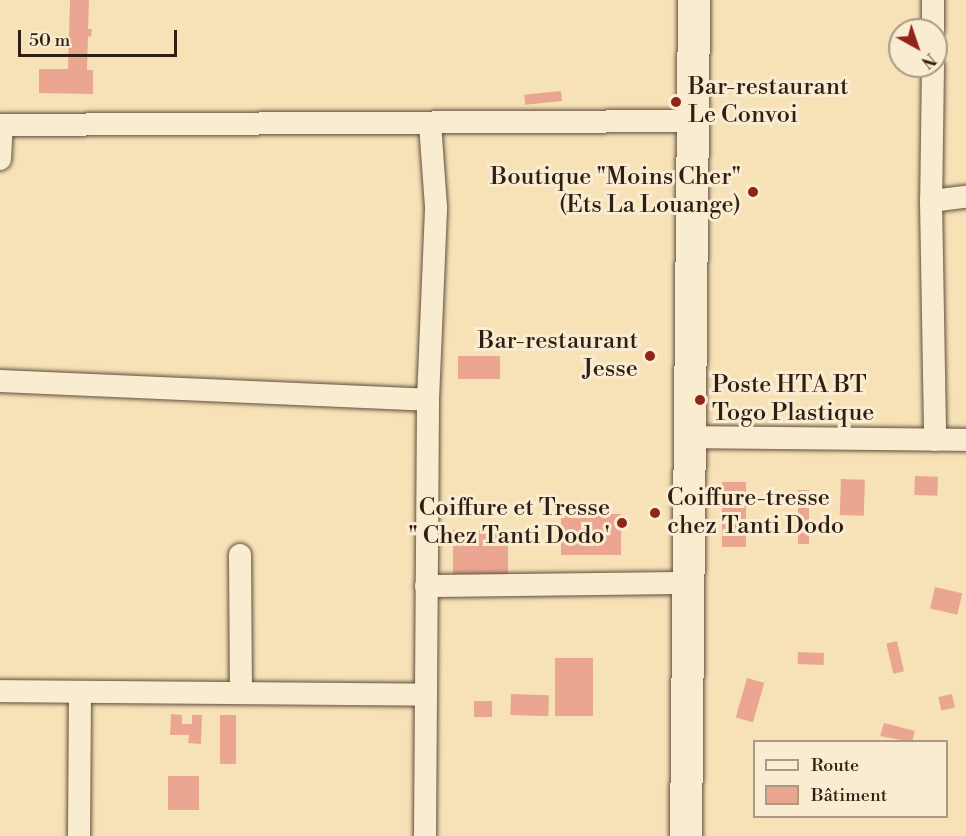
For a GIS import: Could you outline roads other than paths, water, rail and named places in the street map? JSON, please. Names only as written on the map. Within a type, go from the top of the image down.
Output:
[{"type":"street","points":[[686,836],[693,0]]},
{"type":"street","points":[[933,0],[933,18]]},
{"type":"street","points":[[933,78],[931,201],[935,440]]},
{"type":"street","points":[[0,159],[1,125],[693,121]]},
{"type":"street","points":[[425,836],[428,400],[436,207],[430,123]]},
{"type":"street","points":[[931,201],[966,197]]},
{"type":"street","points":[[0,381],[428,400]]},
{"type":"street","points":[[689,437],[966,440]]},
{"type":"street","points":[[240,555],[241,692]]},
{"type":"street","points":[[426,586],[688,583]]},
{"type":"street","points":[[0,691],[426,695]]},
{"type":"street","points":[[79,836],[80,693]]},
{"type":"place","name":"Bar-restaurant Le Convoi","points":[[676,102]]},
{"type":"place","name":"Boutique \"Moins Cher\" (Ets La Louange)","points":[[753,192]]},
{"type":"place","name":"Bar-restaurant Jesse","points":[[650,356]]},
{"type":"place","name":"Poste HTA BT Togo Plastique","points":[[700,400]]},
{"type":"place","name":"Coiffure-tresse chez Tanti Dodo","points":[[655,513]]},
{"type":"place","name":"Coiffure et Tresse \" Chez Tanti Dodo'","points":[[622,523]]}]
